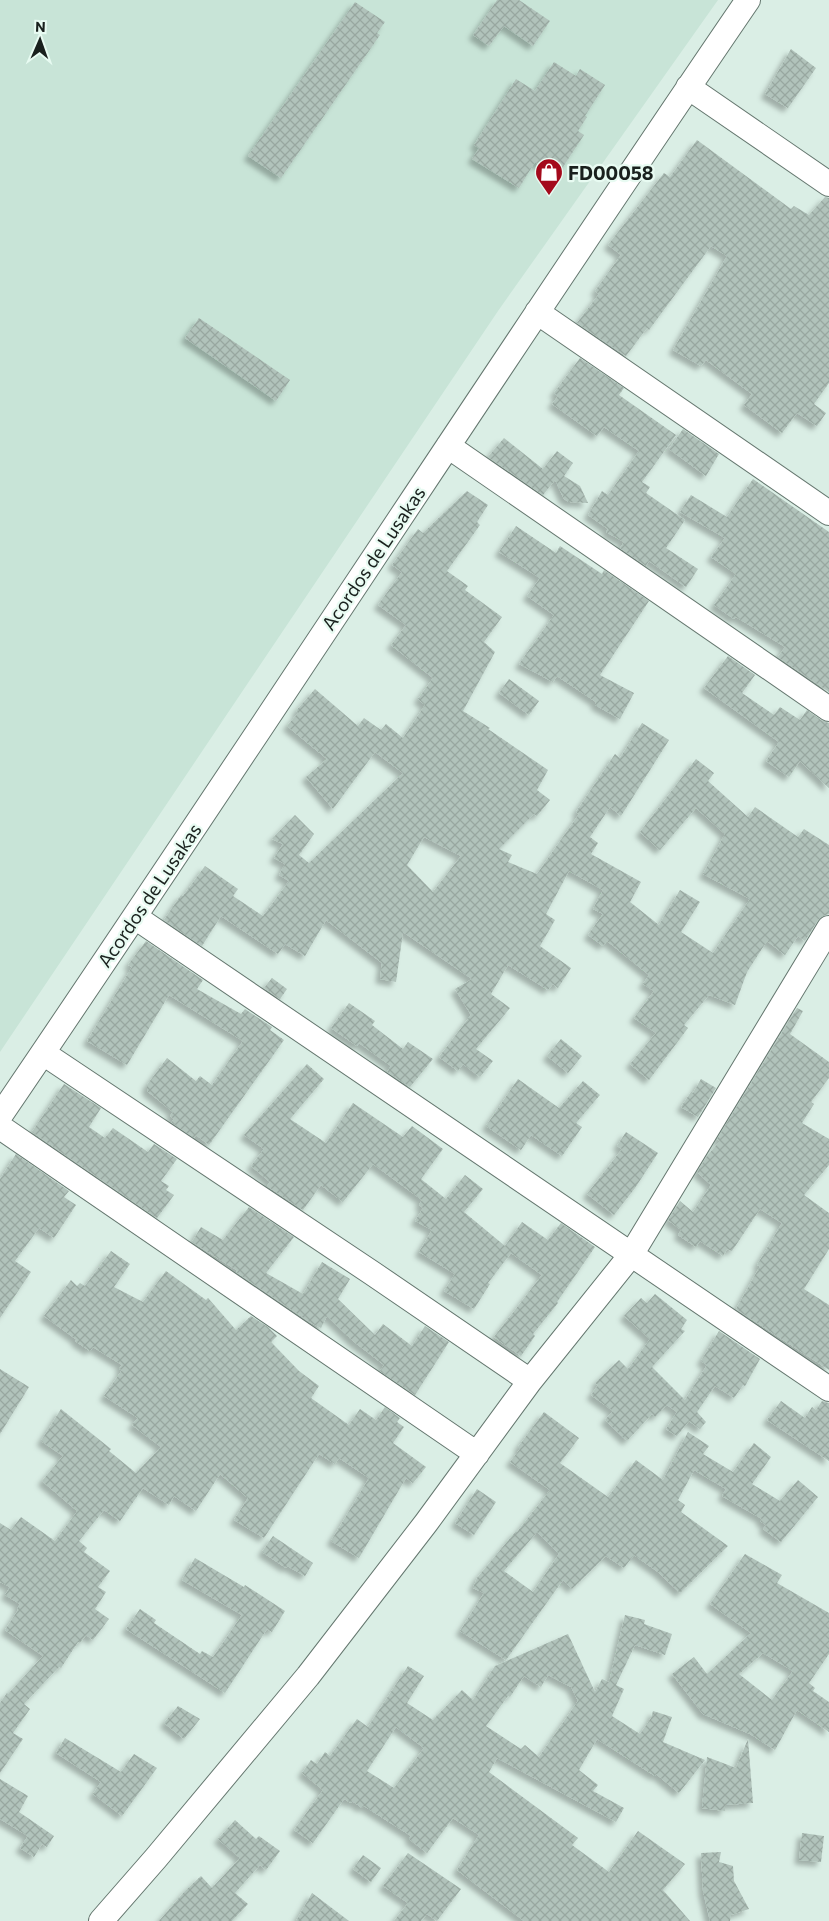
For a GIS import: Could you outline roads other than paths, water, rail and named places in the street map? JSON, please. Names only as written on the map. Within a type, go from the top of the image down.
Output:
[{"type":"street","name":"Acordos de Lusakas","points":[[0,1116],[135,917],[537,312],[748,0]]},
{"type":"street","points":[[688,87],[829,184]]},
{"type":"street","points":[[537,312],[829,514]]},
{"type":"street","points":[[448,446],[829,709]]},
{"type":"street","points":[[135,917],[829,1389]]},
{"type":"street","points":[[101,1921],[308,1676],[426,1523],[530,1381],[631,1255],[829,928]]},
{"type":"street","points":[[43,1053],[530,1381]]},
{"type":"street","points":[[0,1127],[477,1454]]},
{"type":"place","name":"FD00058","points":[[549,196]]}]
